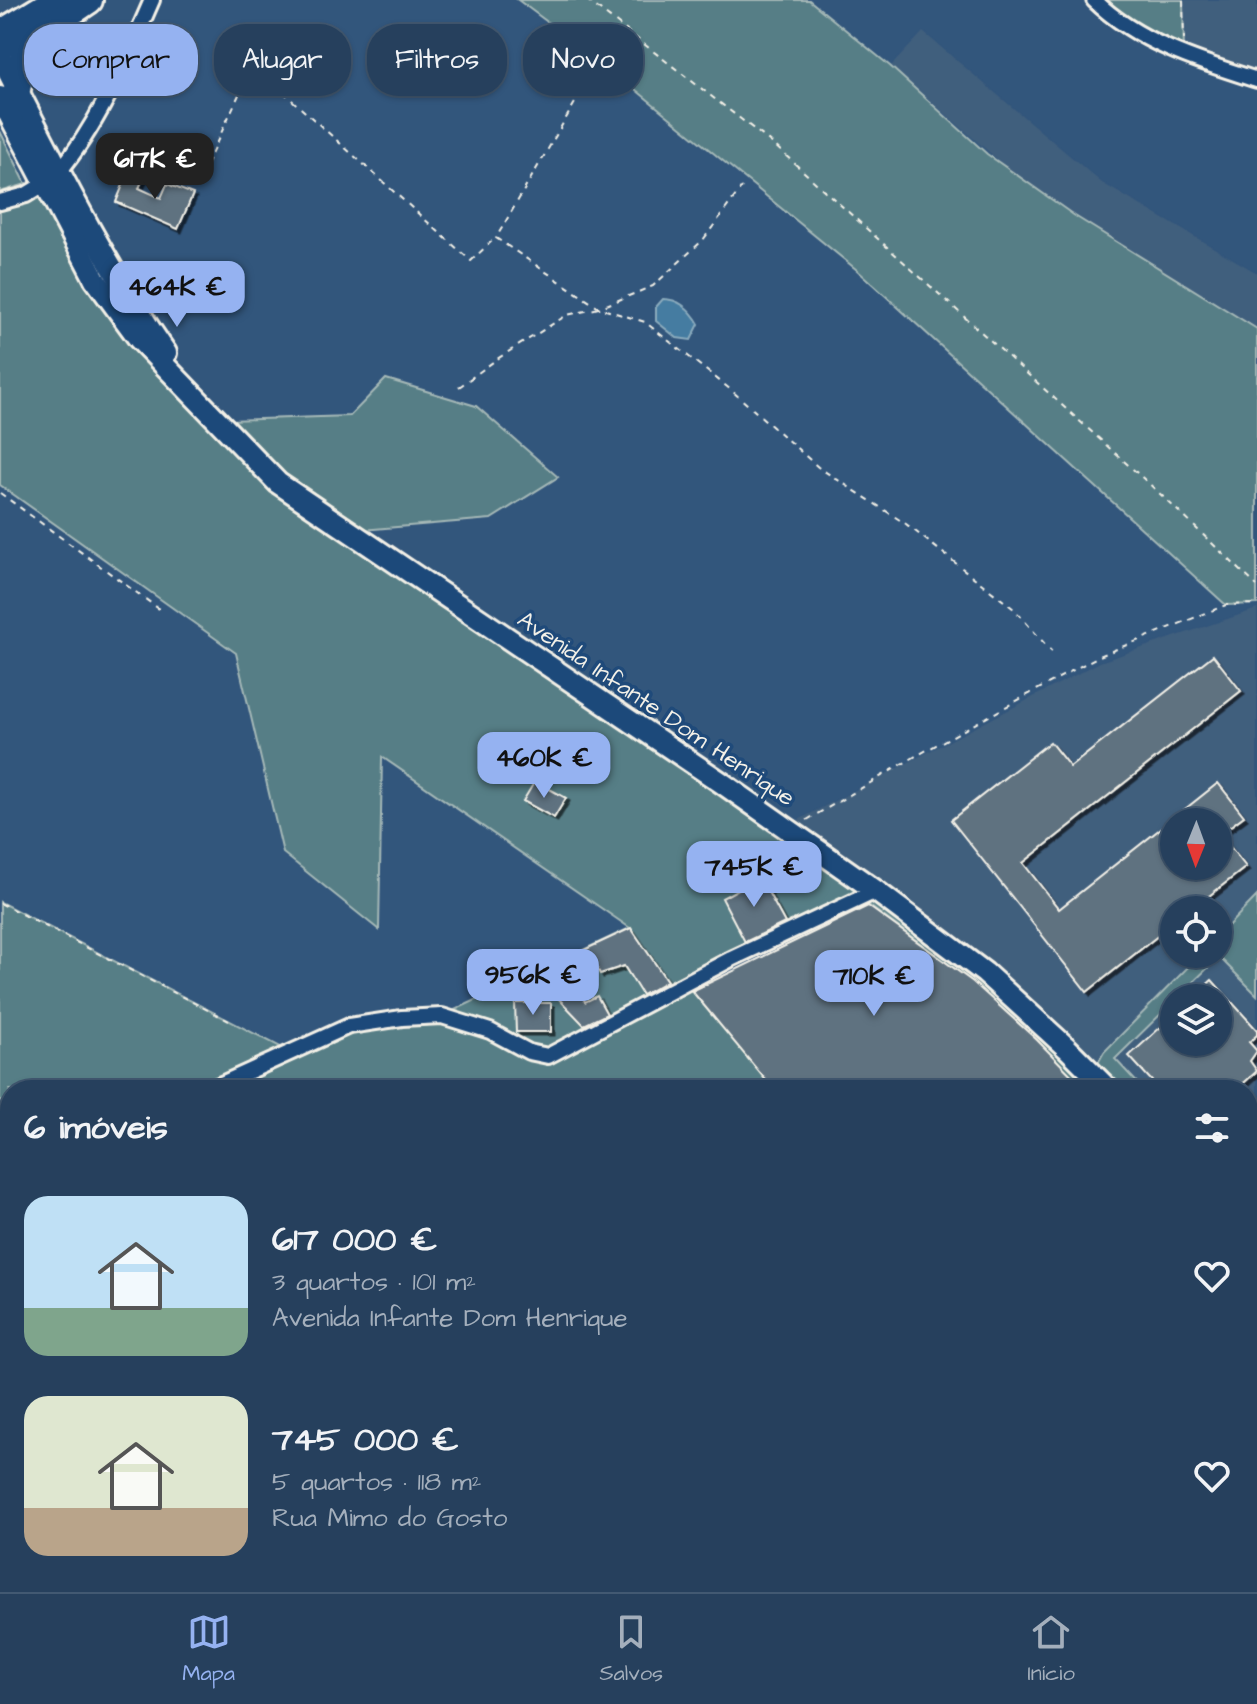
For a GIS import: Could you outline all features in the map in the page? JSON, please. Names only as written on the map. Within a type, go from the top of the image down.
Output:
[{"type":"highway","points":[[0,43],[12,43],[56,0]]},
{"type":"highway","points":[[0,34],[89,0]]},
{"type":"highway","points":[[0,13],[35,23]]},
{"type":"highway","points":[[9,93],[35,23]]},
{"type":"main road","name":"Avenida Infante Dom Henrique","points":[[0,56],[9,93],[51,178],[206,409],[278,483],[876,891],[985,973],[1099,1080]]},
{"type":"street","points":[[0,202],[26,195],[51,178],[102,105],[152,0]]},
{"type":"street","points":[[1094,0],[1108,14],[1184,57],[1257,80]]},
{"type":"street","points":[[230,1080],[349,1026],[402,1018],[442,1016],[490,1031],[529,1052],[548,1056],[731,959],[876,891]]},
{"type":"path","points":[[587,0],[773,144],[1157,491],[1257,586]]},
{"type":"path","points":[[1183,0],[1184,57]]},
{"type":"path","points":[[196,187],[250,71],[263,74],[471,261],[496,238],[579,96]]},
{"type":"path","points":[[459,387],[567,315],[599,308],[653,286],[703,240],[742,187]]},
{"type":"path","points":[[496,238],[599,308],[645,322],[731,390],[818,467],[906,524],[1014,609],[1052,652]]},
{"type":"path","points":[[0,493],[159,609]]},
{"type":"path","points":[[790,830],[916,756],[1097,657],[1226,605],[1257,604]]},
{"type":"path","points":[[0,903],[229,1021]]},
{"type":"shaded area","points":[[1181,0],[1257,0],[1257,82],[1182,52]]},
{"type":"shaded area","points":[[923,32],[1102,183],[1257,273],[1257,335],[1072,225],[891,66]]},
{"type":"shaded area","points":[[663,299],[680,303],[696,319],[699,324],[691,340],[677,338],[656,321],[656,307]]},
{"type":"shaded area","points":[[1257,609],[1257,1080],[517,1079],[890,898],[785,827],[1100,662]]},
{"type":"green space","points":[[518,0],[809,0],[890,66],[987,154],[1075,216],[1257,329],[1257,604],[1226,605],[857,270],[643,96],[643,24],[550,24]]},
{"type":"green space","points":[[1094,0],[1183,0],[1184,57]]},
{"type":"green space","points":[[0,131],[26,184],[0,192]]},
{"type":"green space","points":[[44,184],[95,279],[228,420],[350,416],[386,379],[476,406],[558,477],[491,519],[350,531],[876,891],[1093,1072],[1104,1052],[1160,995],[1160,1015],[1115,1059],[1135,1080],[1076,1080],[973,982],[860,899],[686,984],[766,1080],[0,1080],[0,902],[290,1052],[349,1026],[442,1016],[630,928],[382,757],[379,930],[283,853],[236,653],[0,485],[0,203]]},
{"type":"green space","points":[[1257,896],[1257,995],[1230,968],[1232,922]]},
{"type":"green space","points":[[1187,968],[1208,968],[1191,984],[1171,984]]},
{"type":"building","points":[[130,168],[145,175],[139,188],[161,198],[167,184],[193,194],[178,229],[116,202]]},
{"type":"building","points":[[1213,655],[1241,691],[1023,863],[1059,909],[1160,829],[1160,880],[1229,880],[1209,896],[1160,896],[1160,934],[1087,992],[951,820],[1050,742],[1070,767]]},
{"type":"building","points":[[535,781],[566,798],[554,818],[523,801]]},
{"type":"building","points":[[1218,783],[1244,816],[1232,825],[1232,808],[1186,808]]},
{"type":"building","points":[[1232,849],[1246,867],[1232,878]]},
{"type":"building","points":[[766,874],[774,887],[768,892],[785,923],[745,942],[722,898]]},
{"type":"building","points":[[868,906],[973,982],[1076,1080],[766,1080],[692,991]]},
{"type":"building","points":[[631,928],[667,981],[642,995],[624,966],[600,974],[595,964],[560,977],[571,997],[582,995],[585,1002],[597,996],[607,1014],[584,1025],[537,972]]},
{"type":"building","points":[[1232,1002],[1257,1030],[1257,1035],[1249,1042],[1257,1051],[1250,1061],[1257,1071],[1247,1080],[1151,1080],[1129,1056],[1160,1028],[1160,1056],[1232,1056]]},
{"type":"building","points":[[515,1003],[551,1003],[551,1032],[516,1032]]}]
